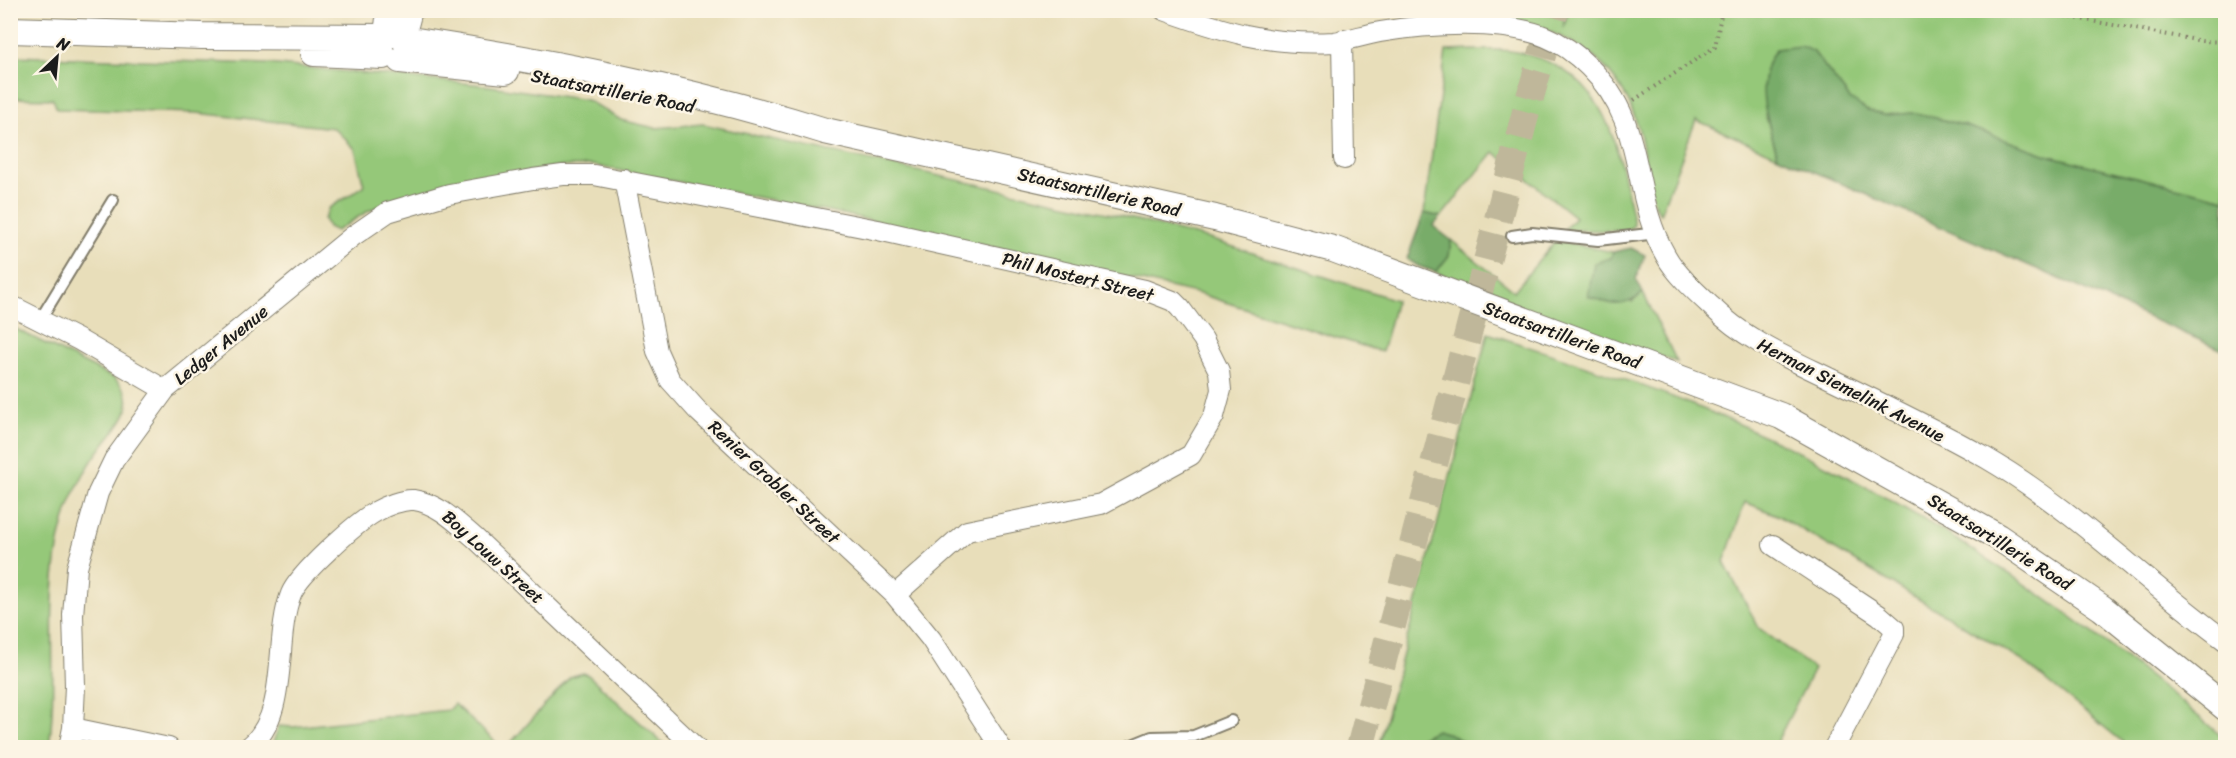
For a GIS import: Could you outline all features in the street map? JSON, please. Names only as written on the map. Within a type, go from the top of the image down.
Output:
[{"type":"street","points":[[393,39],[409,10]]},
{"type":"street","name":"Herman Siemelink Avenue","points":[[1164,10],[1238,35],[1261,39],[1342,40],[1399,29],[1482,25],[1526,30],[1549,38],[1580,58],[1603,80],[1621,106],[1631,133],[1649,216],[1667,258],[1712,308],[1752,340],[1988,459],[2082,523],[2226,641]]},
{"type":"street","name":"Staatsartillerie Road","points":[[10,30],[393,39],[517,56],[633,79],[771,114],[825,131],[1203,215],[1333,249],[1781,416],[1998,537],[2102,608],[2226,708]]},
{"type":"street","name":"Staatsartillerie Road","points":[[10,40],[393,39]]},
{"type":"street","points":[[1342,40],[1344,159]]},
{"type":"street","name":"Ledger Avenue","points":[[71,738],[73,615],[77,568],[84,536],[98,492],[114,460],[165,390],[353,236],[388,212],[449,194],[553,176],[594,175],[624,179]]},
{"type":"street","name":"Phil Mostert Street","points":[[624,179],[878,230],[1144,290],[1173,301],[1203,339],[1219,370],[1221,390],[1214,416],[1191,454],[1101,504],[968,531],[957,538],[895,595]]},
{"type":"street","name":"Renier Grobler Street","points":[[624,179],[657,351],[670,380],[698,411],[895,595],[931,639],[1000,747]]},
{"type":"street","points":[[10,305],[165,390]]},
{"type":"street","name":"Boy Louw Street","points":[[248,747],[270,719],[286,607],[302,576],[374,512],[411,500],[441,509],[696,747]]},
{"type":"street","points":[[1773,545],[1879,615],[1894,628],[1894,634],[1834,747]]},
{"type":"street","points":[[71,738],[169,747]]},
{"type":"lane","points":[[40,320],[113,200]]},
{"type":"lane","points":[[1512,236],[1532,233],[1598,240],[1657,233]]},
{"type":"lane","points":[[1125,747],[1152,737],[1194,736],[1231,721]]},
{"type":"path","points":[[1621,106],[1652,90],[1715,47],[1722,10]]},
{"type":"path","points":[[2030,10],[2202,41],[2226,42]]},
{"type":"green space","points":[[1569,10],[2225,11],[2225,199],[2050,156],[1963,125],[1916,113],[1883,115],[1867,111],[1850,99],[1813,51],[1765,114],[1778,156],[1696,120],[1660,214],[1649,183],[1639,130],[1629,102],[1615,79],[1598,61],[1558,35],[1482,11],[1565,11],[1563,29]]},
{"type":"green space","points":[[1800,46],[1813,51],[1850,99],[1868,111],[1883,115],[1916,113],[1963,125],[2050,156],[2225,199],[2225,351],[1778,156],[1766,115],[1763,88],[1765,75],[1776,49]]},
{"type":"green space","points":[[1446,51],[1510,51],[1543,60],[1569,73],[1588,92],[1603,114],[1621,166],[1634,225],[1627,231],[1564,230],[1575,217],[1494,152],[1441,217],[1424,213]]},
{"type":"green space","points":[[11,56],[268,64],[483,85],[587,100],[621,120],[655,128],[703,124],[1121,216],[1206,238],[1396,300],[1382,352],[1200,294],[833,212],[592,165],[554,167],[400,197],[368,211],[336,231],[328,227],[324,219],[329,208],[364,186],[355,149],[334,128],[196,113],[57,109],[53,99],[11,98]]},
{"type":"green space","points":[[1424,213],[1441,217],[1433,226],[1451,240],[1449,256],[1436,272],[1418,266],[1407,259]]},
{"type":"green space","points":[[1451,240],[1514,291],[1556,240],[1613,252],[1611,258],[1632,302],[1643,293],[1677,362],[1510,306],[1436,272],[1449,256]]},
{"type":"green space","points":[[1631,248],[1645,255],[1636,279],[1643,293],[1623,304],[1603,302],[1588,296],[1594,263],[1611,258],[1613,252]]},
{"type":"green space","points":[[10,326],[114,378],[123,388],[128,401],[123,419],[94,458],[77,487],[61,533],[53,594],[53,686],[49,747],[11,747]]},
{"type":"green space","points":[[1488,333],[1698,407],[1770,438],[1908,511],[2041,595],[2166,690],[2226,740],[2225,747],[2129,747],[2021,660],[1779,516],[1745,502],[1724,562],[1759,628],[1814,669],[1774,747],[1473,747],[1429,733],[1406,747],[1378,748]]},
{"type":"green space","points":[[583,673],[588,675],[667,747],[507,747],[570,677]]},
{"type":"green space","points":[[454,704],[501,747],[371,748],[354,744],[353,747],[271,748],[279,726],[293,727],[448,710]]},
{"type":"green space","points":[[1436,730],[1450,734],[1473,747],[1406,747]]},
{"type":"tunnel","points":[[1360,748],[1528,104],[1555,10]]}]
